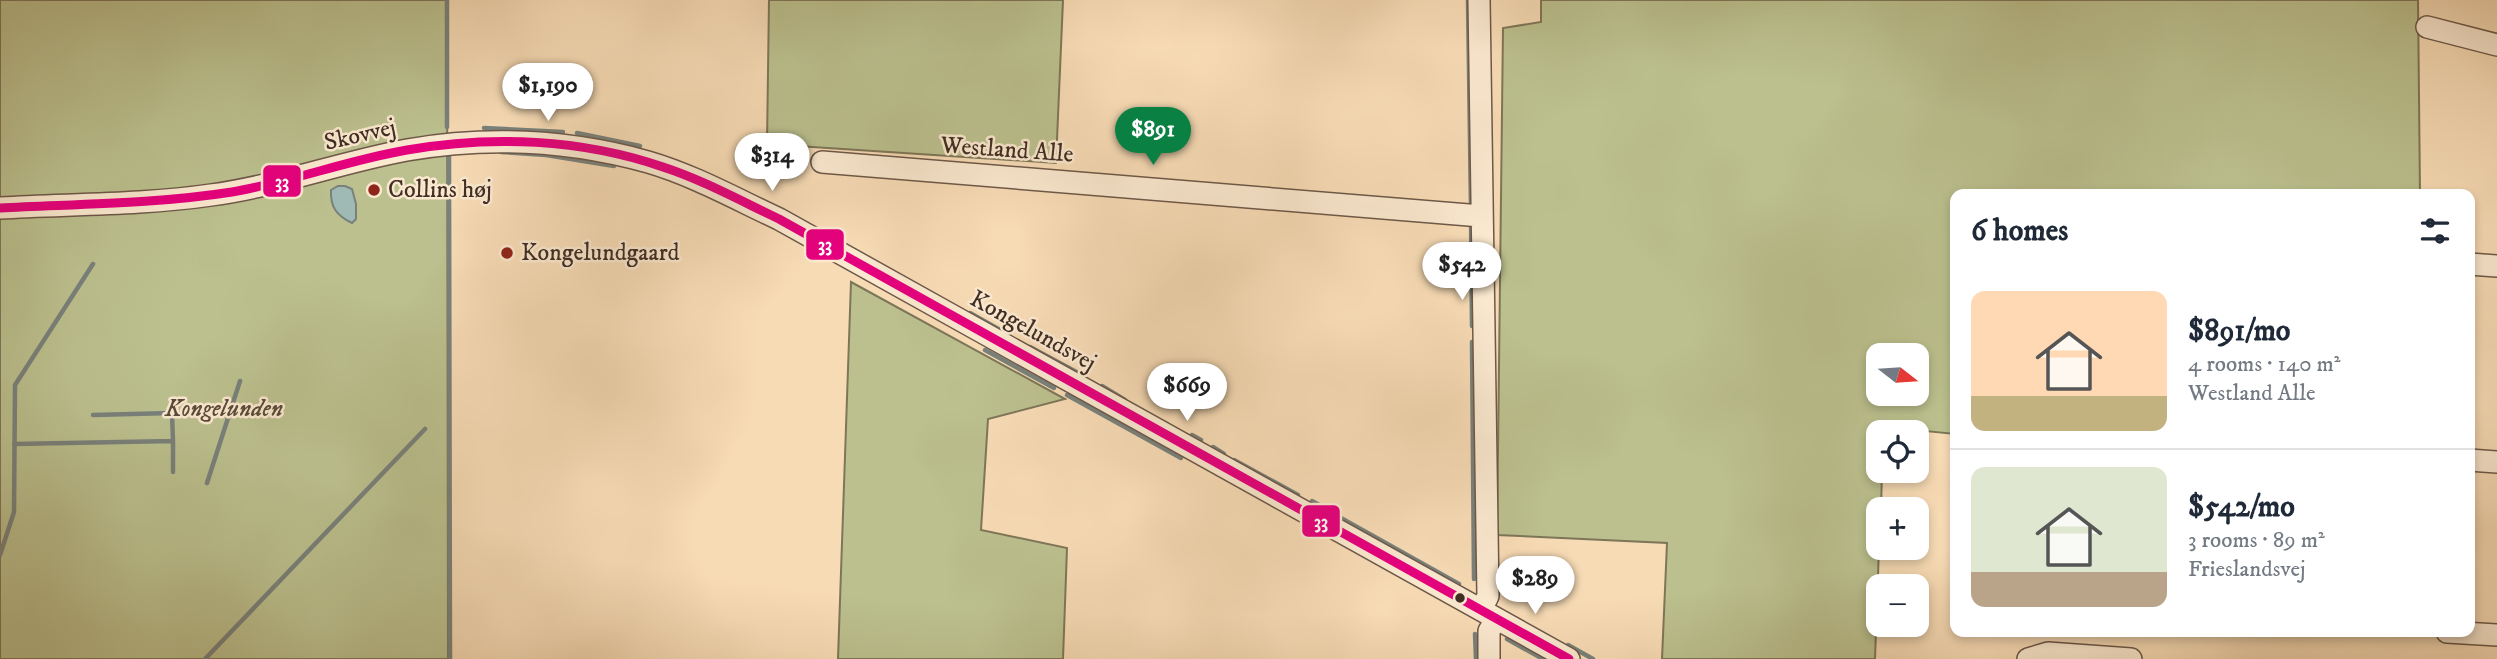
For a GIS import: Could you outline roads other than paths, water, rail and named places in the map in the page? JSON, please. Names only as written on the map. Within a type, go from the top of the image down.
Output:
[{"type":"street","points":[[1479,0],[1489,659]]},
{"type":"street","points":[[2427,27],[2497,45]]},
{"type":"street","name":"Skovvej","points":[[0,208],[209,196],[255,188],[405,151],[470,142],[528,141],[605,152],[650,163]]},
{"type":"street","name":"Westland Alle","points":[[822,162],[1481,216]]},
{"type":"street","name":"Kongelundsvej","points":[[650,163],[705,184],[779,219],[1569,659]]},
{"type":"street","points":[[2475,264],[2497,266]]},
{"type":"street","points":[[2475,460],[2497,462]]},
{"type":"street","points":[[2475,634],[2497,635]]},
{"type":"street","points":[[2028,659],[2048,653],[2131,659]]},
{"type":"water","points":[[338,186],[352,189],[356,219],[352,223],[338,214],[333,206],[331,190]]},
{"type":"waterway","points":[[447,0],[447,127]]},
{"type":"waterway","points":[[1468,0],[1471,209]]},
{"type":"waterway","points":[[484,128],[563,132]]},
{"type":"waterway","points":[[577,133],[640,146]]},
{"type":"waterway","points":[[501,152],[546,155],[614,166]]},
{"type":"waterway","points":[[449,155],[450,659]]},
{"type":"waterway","points":[[1471,221],[1472,326]]},
{"type":"waterway","points":[[0,555],[14,512],[15,385],[93,264]]},
{"type":"waterway","points":[[970,313],[1009,335]]},
{"type":"waterway","points":[[1472,342],[1474,579]]},
{"type":"waterway","points":[[1030,347],[1082,375]]},
{"type":"waterway","points":[[985,350],[1054,388]]},
{"type":"waterway","points":[[207,483],[240,381]]},
{"type":"waterway","points":[[1102,386],[1125,400]]},
{"type":"waterway","points":[[1067,395],[1181,458]]},
{"type":"waterway","points":[[14,444],[173,441],[172,413],[93,415]]},
{"type":"waterway","points":[[205,659],[425,429]]},
{"type":"waterway","points":[[1192,435],[1201,440]]},
{"type":"waterway","points":[[173,441],[173,472]]},
{"type":"waterway","points":[[1213,447],[1224,454]]},
{"type":"waterway","points":[[1234,460],[1298,495]]},
{"type":"waterway","points":[[1312,501],[1321,506]]},
{"type":"waterway","points":[[1332,513],[1459,584]]},
{"type":"waterway","points":[[1475,634],[1476,659]]},
{"type":"waterway","points":[[1507,639],[1543,659]]},
{"type":"waterway","points":[[1568,645],[1593,659]]},
{"type":"place","name":"Collins høj","points":[[374,190]]},
{"type":"place","name":"Kongelundgaard","points":[[507,253]]},
{"type":"park label","name":"Kongelunden","points":[[224,409]]}]
